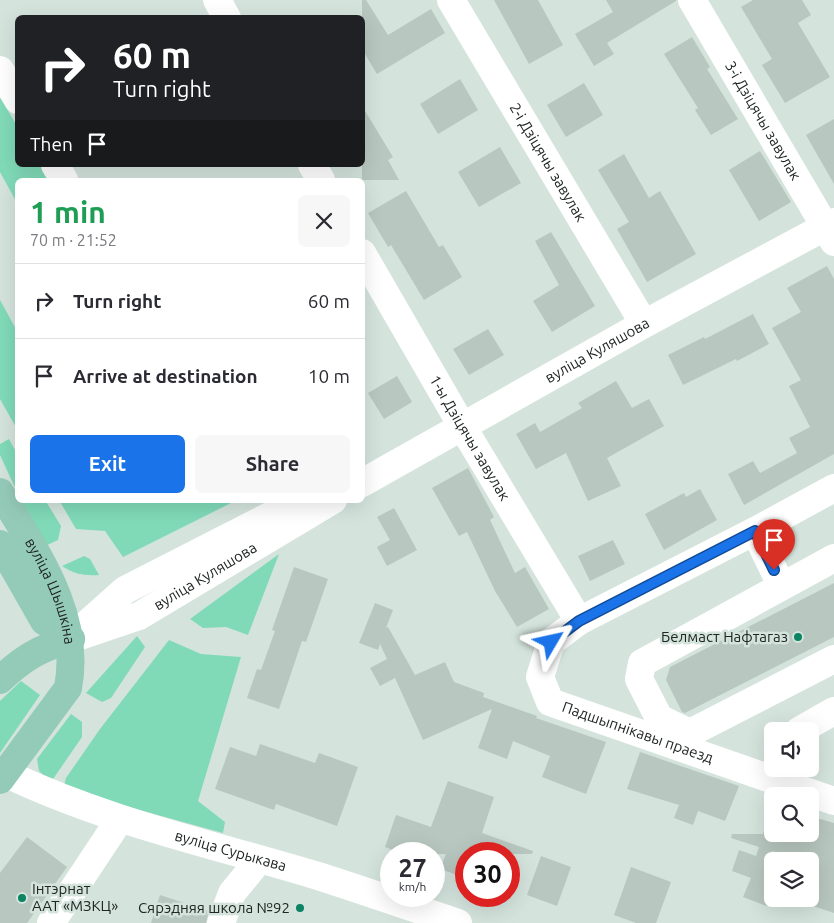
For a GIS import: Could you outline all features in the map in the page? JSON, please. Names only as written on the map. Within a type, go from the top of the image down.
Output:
[{"type":"main road","name":"вуліца Шышкіна","points":[[0,492],[42,562],[63,609],[71,639]]},
{"type":"main road","name":"вуліца Шышкіна","points":[[0,544],[44,621],[71,639]]},
{"type":"main road","name":"вуліца Куляшова","points":[[0,680],[23,659],[44,647],[71,639]]},
{"type":"main road","points":[[3,776],[68,688],[71,671],[71,639]]},
{"type":"street","points":[[217,0],[225,15]]},
{"type":"street","name":"2-і Дзіцячы завулак","points":[[451,0],[644,324]]},
{"type":"street","name":"3-і Дзіцячы завулак","points":[[692,0],[831,230]]},
{"type":"street","points":[[0,70],[15,95]]},
{"type":"street","points":[[56,167],[63,178]]},
{"type":"street","name":"вуліца Куляшова","points":[[365,481],[644,324],[831,230]]},
{"type":"street","name":"1-ы Дзіцячы завулак","points":[[365,258],[462,426],[579,621]]},
{"type":"street","name":"Падшыпнікавы праезд","points":[[834,488],[755,531],[579,621],[551,642],[540,677],[550,702],[834,801]]},
{"type":"street","name":"вуліца Куляшова","points":[[71,639],[125,590],[252,510],[286,503]]},
{"type":"street","name":"вуліца Куляшова","points":[[71,639],[139,616],[328,503]]},
{"type":"street","points":[[755,531],[781,585]]},
{"type":"street","points":[[834,558],[781,585],[642,663],[639,679],[659,718],[690,732],[834,659]]},
{"type":"street","points":[[815,722],[834,711]]},
{"type":"street","name":"вуліца Сурыкава","points":[[3,776],[120,819],[318,876],[458,923]]},
{"type":"street","points":[[51,923],[120,819]]},
{"type":"street","points":[[221,923],[232,893],[259,860]]},
{"type":"green space","points":[[0,97],[15,123],[15,167],[42,167],[49,178],[15,178],[15,199],[0,172]]},
{"type":"green space","points":[[0,300],[15,327],[15,425],[0,399]]},
{"type":"green space","points":[[9,439],[15,450],[15,488],[0,455],[0,444]]},
{"type":"green space","points":[[22,503],[47,503],[61,526],[58,540],[43,547]]},
{"type":"green space","points":[[61,503],[231,503],[123,557],[105,531],[76,529]]},
{"type":"green space","points":[[279,554],[248,635],[226,627],[203,628],[190,619]]},
{"type":"green space","points":[[84,556],[90,559],[99,575],[79,574],[62,566]]},
{"type":"green space","points":[[137,636],[145,647],[111,698],[102,702],[86,693]]},
{"type":"green space","points":[[169,640],[201,654],[241,657],[198,801],[225,822],[223,833],[63,789],[66,778],[100,729]]},
{"type":"green space","points":[[21,681],[40,695],[0,753],[0,701]]},
{"type":"green space","points":[[71,714],[82,722],[82,737],[51,782],[39,771],[37,759]]},
{"type":"building","points":[[362,0],[366,0],[388,35],[431,9],[445,33],[377,74],[365,54],[365,15],[362,15]]},
{"type":"building","points":[[494,0],[538,0],[563,45],[529,64]]},
{"type":"building","points":[[606,0],[676,1],[607,43],[614,54],[594,66],[575,34],[613,12]]},
{"type":"building","points":[[753,0],[802,0],[811,15],[798,23],[830,77],[785,103],[762,65],[772,59],[741,7]]},
{"type":"building","points":[[692,37],[710,67],[707,69],[738,119],[711,135],[695,110],[698,108],[664,54]]},
{"type":"building","points":[[460,79],[478,110],[438,134],[420,104]]},
{"type":"building","points":[[584,83],[603,115],[566,137],[547,105]]},
{"type":"building","points":[[365,111],[393,157],[388,160],[399,180],[365,180],[365,178],[362,178],[362,167],[365,167]]},
{"type":"building","points":[[834,119],[834,184],[806,135]]},
{"type":"building","points":[[500,147],[521,183],[479,207],[458,172]]},
{"type":"building","points":[[760,151],[791,202],[759,221],[729,170]]},
{"type":"building","points":[[624,154],[649,198],[660,191],[696,254],[647,282],[617,229],[629,222],[598,170]]},
{"type":"building","points":[[406,191],[439,247],[443,245],[462,277],[424,300],[391,245],[388,247],[368,213]]},
{"type":"building","points":[[551,232],[595,306],[552,332],[533,301],[559,285],[535,241]]},
{"type":"building","points":[[827,266],[834,279],[834,454],[744,505],[728,474],[753,461],[760,473],[797,453],[789,438],[810,427],[789,386],[801,380],[772,328],[801,312],[787,288]]},
{"type":"building","points":[[753,314],[769,344],[737,361],[736,359],[683,385],[668,355],[704,337],[705,339]]},
{"type":"building","points":[[488,329],[504,355],[469,375],[453,349]]},
{"type":"building","points":[[397,376],[412,402],[384,419],[368,393]]},
{"type":"building","points":[[616,381],[632,408],[649,399],[664,426],[607,458],[621,486],[588,501],[566,453],[536,469],[516,434],[535,423],[540,432],[582,408],[578,403]]},
{"type":"building","points":[[468,468],[494,517],[490,520],[515,573],[525,567],[549,609],[517,627],[495,591],[467,532],[459,536],[432,488]]},
{"type":"building","points":[[700,489],[717,520],[664,550],[645,514],[684,493],[686,497]]},
{"type":"building","points":[[394,508],[417,550],[387,566],[377,547],[390,540],[377,517]]},
{"type":"building","points":[[613,540],[625,564],[590,581],[578,556]]},
{"type":"building","points":[[294,567],[328,579],[306,642],[302,641],[279,709],[247,698],[257,669],[261,670],[275,631],[272,630]]},
{"type":"building","points":[[834,583],[834,637],[685,713],[682,712],[666,680],[670,667]]},
{"type":"building","points":[[375,603],[393,610],[386,628],[388,627],[415,675],[445,662],[454,682],[484,693],[483,697],[537,716],[536,718],[606,742],[586,794],[542,777],[550,756],[513,741],[507,759],[478,748],[492,709],[423,740],[395,678],[380,686],[370,668],[387,659],[380,644],[378,650],[359,643]]},
{"type":"building","points":[[260,744],[315,763],[319,753],[358,767],[337,826],[276,804],[274,810],[215,789],[230,747],[256,756]]},
{"type":"building","points":[[640,752],[739,786],[725,821],[698,811],[693,825],[674,818],[679,805],[627,789]]},
{"type":"building","points":[[448,781],[494,797],[482,833],[508,842],[455,842],[455,874],[445,871],[445,842],[387,842],[396,815],[431,827]]},
{"type":"building","points":[[819,819],[834,823],[834,913],[816,907],[819,907],[819,852],[764,852],[764,905],[743,897],[751,878],[732,871],[739,850],[756,856],[759,847],[731,838],[732,834],[763,834],[764,831],[764,842],[819,842]]},
{"type":"building","name":"Інтэрнат ААТ «МЗКЦ»","points":[[27,837],[67,867],[27,923],[0,923],[0,873]]},
{"type":"building","points":[[520,846],[533,851],[532,854],[520,854]]},
{"type":"building","points":[[541,856],[571,867],[557,906],[527,895]]},
{"type":"building","points":[[631,867],[671,882],[656,923],[636,923],[614,915]]},
{"type":"building","points":[[160,895],[209,911],[206,923],[151,923]]},
{"type":"place","name":"Белмаст Нафтагаз","points":[[798,637]]},
{"type":"place","name":"Інтэрнат ААТ «МЗКЦ»","points":[[22,898]]},
{"type":"place","name":"Сярэдняя школа №92","points":[[300,908]]},
{"type":"route","points":[[551,642],[579,621],[755,531],[774,570]]}]
